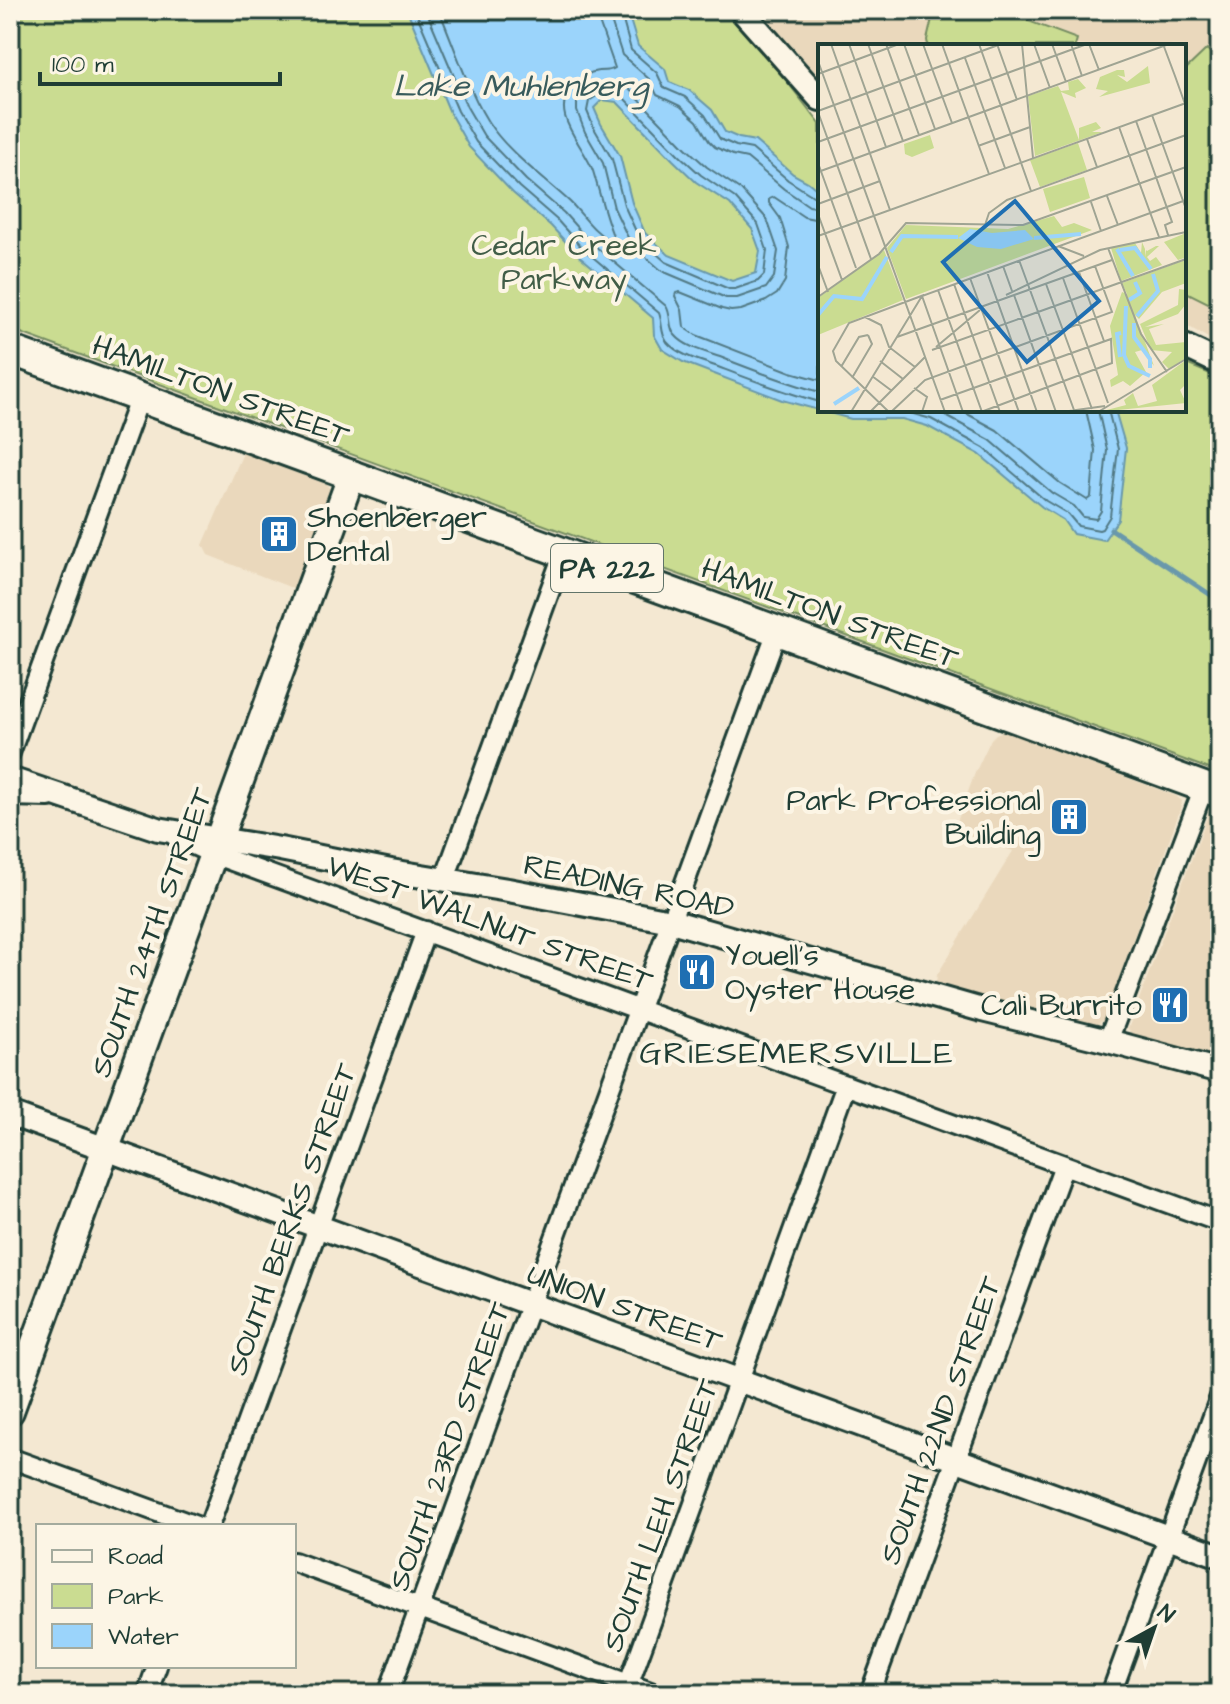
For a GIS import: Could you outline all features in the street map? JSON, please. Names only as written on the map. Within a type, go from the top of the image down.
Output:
[{"type":"main road","name":"HAMILTON STREET","points":[[10,350],[1212,790]]},
{"type":"main road","name":"SOUTH 24TH STREET","points":[[10,1411],[352,474]]},
{"type":"street","points":[[741,10],[818,97]]},
{"type":"street","points":[[1186,347],[1220,363]]},
{"type":"street","points":[[10,753],[140,397]]},
{"type":"street","points":[[444,881],[564,552]]},
{"type":"street","name":"SOUTH 23RD STREET","points":[[388,1694],[777,631]]},
{"type":"street","points":[[10,779],[64,798]]},
{"type":"street","points":[[1108,1041],[1212,790]]},
{"type":"street","points":[[10,796],[64,798]]},
{"type":"street","name":"READING ROAD","points":[[64,798],[216,846],[508,890],[671,921],[982,1010],[1220,1071]]},
{"type":"street","name":"WEST WALNUT STREET","points":[[216,846],[426,931],[1220,1222]]},
{"type":"street","name":"SOUTH BERKS STREET","points":[[210,1524],[426,931]]},
{"type":"street","name":"SOUTH LEH STREET","points":[[627,1689],[846,1085]]},
{"type":"street","name":"UNION STREET","points":[[10,1114],[1220,1556]]},
{"type":"street","name":"SOUTH 22ND STREET","points":[[870,1694],[1064,1165]]},
{"type":"street","points":[[1111,1694],[1220,1397]]},
{"type":"street","points":[[10,1458],[191,1524]]},
{"type":"street","points":[[296,1563],[627,1689],[656,1694]]},
{"type":"street","points":[[147,1694],[156,1668]]},
{"type":"shaded area","points":[[759,10],[1220,10],[1220,345],[1186,325],[1186,44],[818,44],[818,75]]},
{"type":"shaded area","points":[[243,453],[326,484],[331,490],[297,590],[208,555],[203,545]]},
{"type":"shaded area","points":[[1003,731],[1176,796],[1182,801],[1104,1020],[1096,1025],[1084,1027],[941,991],[936,983],[937,975],[1013,851],[954,830],[991,739]]},
{"type":"shaded area","points":[[1220,807],[1220,1059],[1136,1038],[1128,1029],[1209,812]]},
{"type":"green space","name":"Cedar Creek Parkway","points":[[10,10],[724,10],[818,121],[818,412],[1186,412],[1186,364],[1220,378],[1220,773],[10,329]]},
{"type":"green space","points":[[934,10],[999,10],[1077,39],[1076,44],[928,44]]},
{"type":"green space","points":[[1207,49],[1220,63],[1220,309],[1186,292],[1186,69]]},
{"type":"water","name":"Lake Muhlenberg","points":[[407,10],[627,10],[638,46],[665,69],[669,82],[689,90],[712,110],[725,132],[755,141],[793,174],[818,190],[818,410],[782,400],[683,362],[662,349],[654,335],[653,318],[576,253],[469,147],[451,115]],"holes":[[[602,100],[617,102],[696,182],[730,204],[752,229],[760,251],[756,273],[732,281],[669,255],[645,233],[632,203],[620,156],[594,108]]]},
{"type":"water","name":"Lake Muhlenberg","points":[[826,412],[1116,412],[1126,448],[1118,520],[1104,540],[1073,534],[1063,520],[1042,507],[979,454],[927,426],[902,419],[851,419]]},
{"type":"waterway","points":[[1111,529],[1220,601]]},
{"type":"place","name":"Shoenberger Dental","points":[[279,534]]},
{"type":"place","name":"Park Professional Building","points":[[1069,817]]},
{"type":"place","name":"Youell's Oyster House","points":[[697,972]]},
{"type":"place","name":"Cali Burrito","points":[[1170,1005]]},
{"type":"district","name":"GRIESEMERSVILLE","points":[[797,1052]]}]
